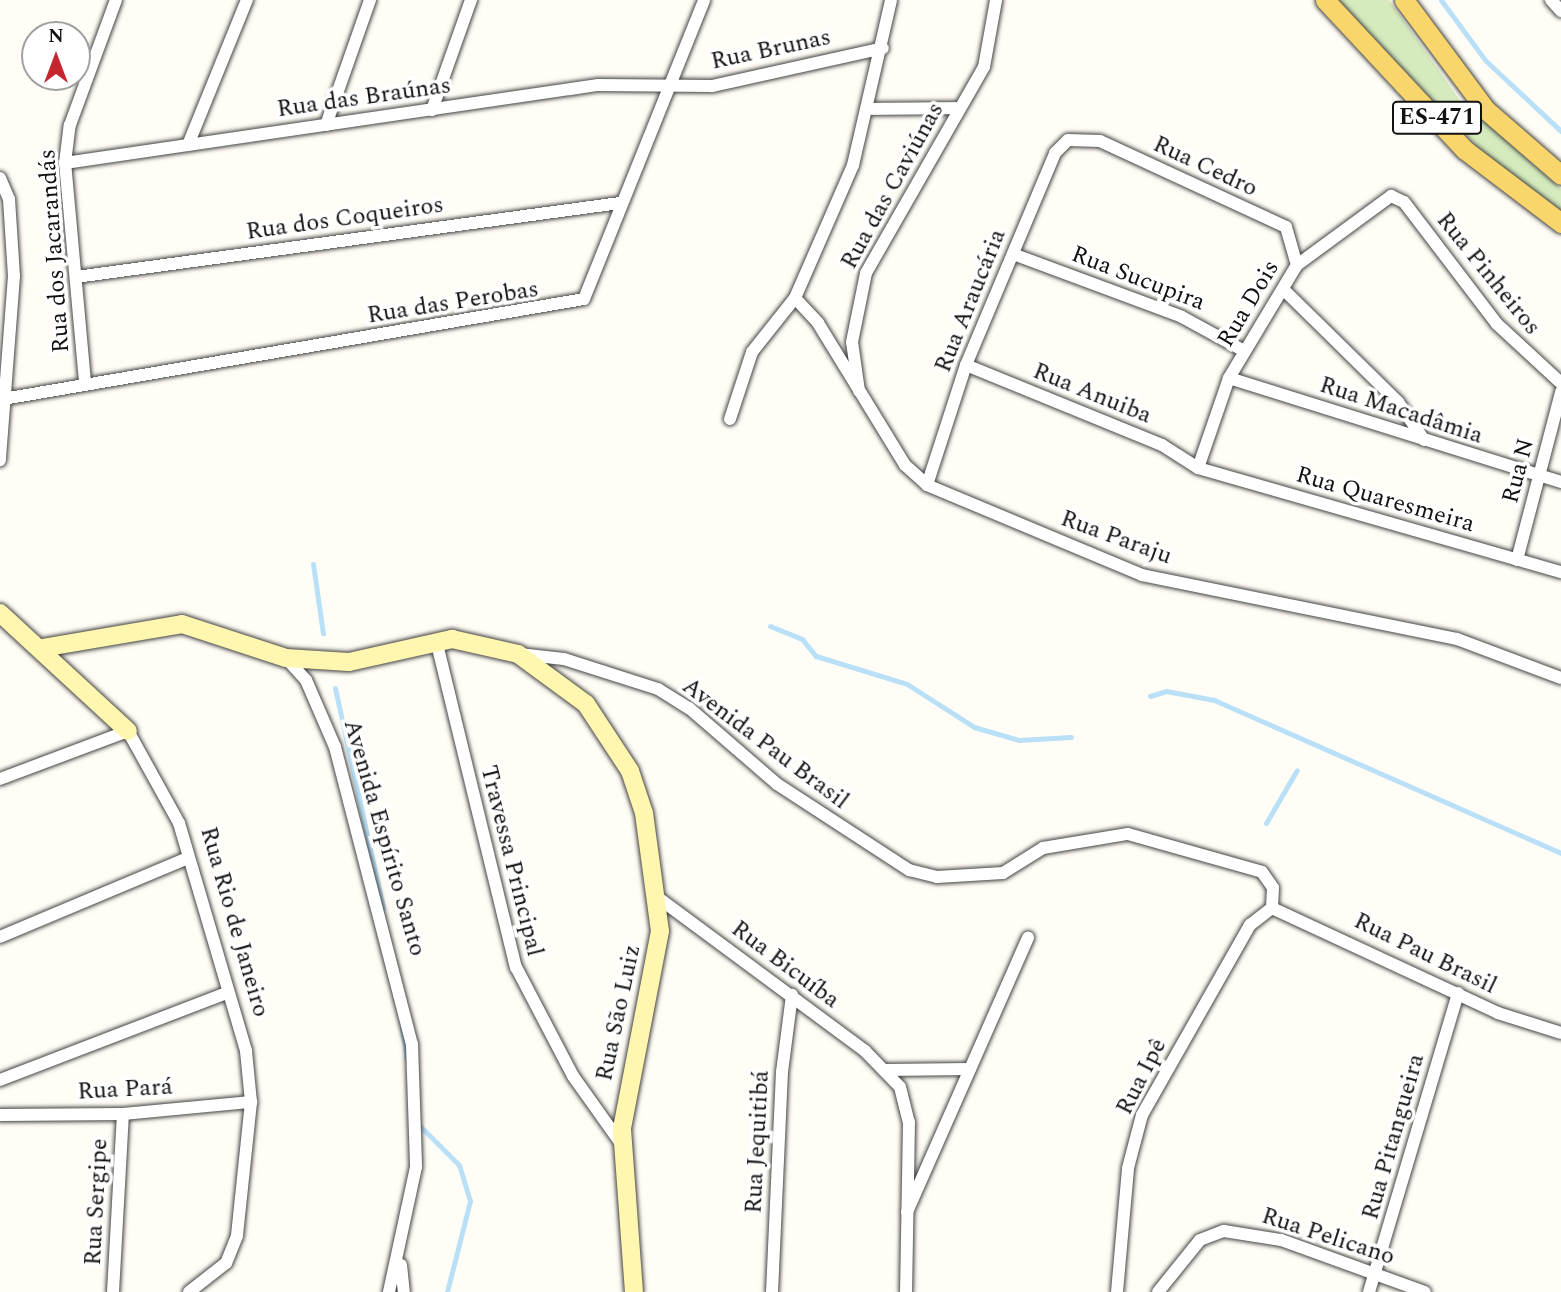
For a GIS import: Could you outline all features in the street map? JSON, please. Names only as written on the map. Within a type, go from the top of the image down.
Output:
[{"type":"main road","name":"ES-471","points":[[1325,0],[1465,150],[1561,223]]},
{"type":"main road","name":"ES-471","points":[[1404,0],[1486,110],[1561,175]]},
{"type":"street","name":"Rua dos Jacarandás","points":[[85,382],[65,163],[70,125],[116,0]]},
{"type":"street","points":[[188,145],[247,0]]},
{"type":"street","points":[[326,125],[370,0]]},
{"type":"street","points":[[432,110],[471,0]]},
{"type":"street","name":"Rua das Perobas","points":[[9,398],[85,382],[565,306],[584,299],[620,203],[704,0]]},
{"type":"street","points":[[730,419],[752,352],[795,298],[853,165],[883,48],[891,0]]},
{"type":"street","name":"Rua das Caviúnas","points":[[860,399],[852,342],[866,273],[992,46],[996,0]]},
{"type":"street","points":[[1551,0],[1561,11]]},
{"type":"street","name":"Rua Brunas","points":[[668,85],[712,86],[883,48]]},
{"type":"street","name":"Rua das Braúnas","points":[[65,163],[598,85],[668,85]]},
{"type":"street","points":[[867,109],[959,108]]},
{"type":"street","name":"Rua Araucária","points":[[927,485],[967,365],[1055,153],[1068,140]]},
{"type":"street","name":"Rua Cedro","points":[[1068,140],[1100,141],[1286,227],[1297,265]]},
{"type":"street","points":[[0,178],[9,200],[14,276],[9,398],[0,460]]},
{"type":"street","name":"Rua Dois","points":[[1198,468],[1229,378],[1297,265],[1384,199]]},
{"type":"street","name":"Rua Pinheiros","points":[[1384,199],[1404,202],[1497,324],[1561,383]]},
{"type":"street","name":"Rua dos Coqueiros","points":[[76,276],[620,203]]},
{"type":"street","name":"Rua Sucupira","points":[[1013,254],[1182,317],[1244,351]]},
{"type":"street","points":[[1283,289],[1398,402],[1424,440]]},
{"type":"street","name":"Rua Paraju","points":[[795,298],[818,323],[860,399],[927,485],[1142,575],[1457,639],[1561,678]]},
{"type":"street","name":"Rua Anuiba","points":[[967,365],[1162,445],[1198,468]]},
{"type":"street","name":"Rua Macadâmia","points":[[1229,378],[1561,482]]},
{"type":"street","name":"Rua N","points":[[1517,560],[1561,392]]},
{"type":"street","name":"Rua Quaresmeira","points":[[1198,468],[1561,572]]},
{"type":"street","name":"Rua Rio de Janeiro","points":[[0,613],[42,648],[128,731],[164,785],[246,1051],[251,1102],[237,1237],[221,1269],[189,1292]]},
{"type":"street","points":[[42,648],[182,624],[286,658]]},
{"type":"street","name":"Rua São Luiz","points":[[286,658],[349,662],[438,645],[452,639],[519,654],[586,704],[630,771],[644,813],[657,897],[658,966],[633,1064],[622,1145],[634,1292]]},
{"type":"street","name":"Travessa Principal","points":[[438,645],[516,967],[573,1076],[622,1145]]},
{"type":"street","name":"Avenida Pau Brasil","points":[[519,654],[564,659],[658,690],[690,708],[777,785],[909,870],[937,877],[1003,873],[1044,848],[1128,834],[1262,872],[1273,888],[1272,908]]},
{"type":"street","name":"Avenida Espírito Santo","points":[[286,658],[311,690],[335,747],[412,1044],[418,1129],[400,1254],[390,1292]]},
{"type":"street","points":[[0,779],[128,731]]},
{"type":"street","points":[[0,936],[186,859]]},
{"type":"street","name":"Rua Bicuíba","points":[[657,897],[792,995],[886,1070],[903,1093],[909,1122],[903,1222],[906,1292]]},
{"type":"street","name":"Rua Pau Brasil","points":[[1272,908],[1458,993],[1561,1033]]},
{"type":"street","name":"Rua Ipê","points":[[1117,1292],[1128,1168],[1142,1115],[1250,925],[1272,908]]},
{"type":"street","points":[[903,1222],[1028,938]]},
{"type":"street","points":[[0,1080],[227,993]]},
{"type":"street","name":"Rua Pitangueira","points":[[1369,1292],[1377,1275],[1458,993]]},
{"type":"street","name":"Rua Jequitibá","points":[[772,1292],[779,1121],[792,995]]},
{"type":"street","points":[[886,1070],[970,1069]]},
{"type":"street","name":"Rua Pará","points":[[0,1115],[123,1114],[251,1102]]},
{"type":"street","name":"Rua Sergipe","points":[[113,1292],[123,1114]]},
{"type":"street","name":"Rua Pelicano","points":[[1158,1292],[1199,1240],[1224,1231],[1281,1240],[1425,1292]]},
{"type":"street","points":[[400,1254],[404,1292]]},
{"type":"green space","points":[[1336,0],[1389,0],[1459,99],[1561,189],[1561,213],[1493,163]]},
{"type":"waterway","points":[[1441,0],[1485,60],[1561,131]]},
{"type":"waterway","points":[[313,564],[323,633]]},
{"type":"waterway","points":[[770,626],[802,639],[816,656],[907,684],[974,727],[1019,740],[1071,737]]},
{"type":"waterway","points":[[335,688],[383,908]]},
{"type":"waterway","points":[[1150,696],[1166,691],[1214,700],[1561,853]]},
{"type":"waterway","points":[[1266,823],[1297,770]]},
{"type":"waterway","points":[[402,1028],[407,1060]]},
{"type":"waterway","points":[[419,1125],[459,1165],[470,1201],[447,1292]]}]
